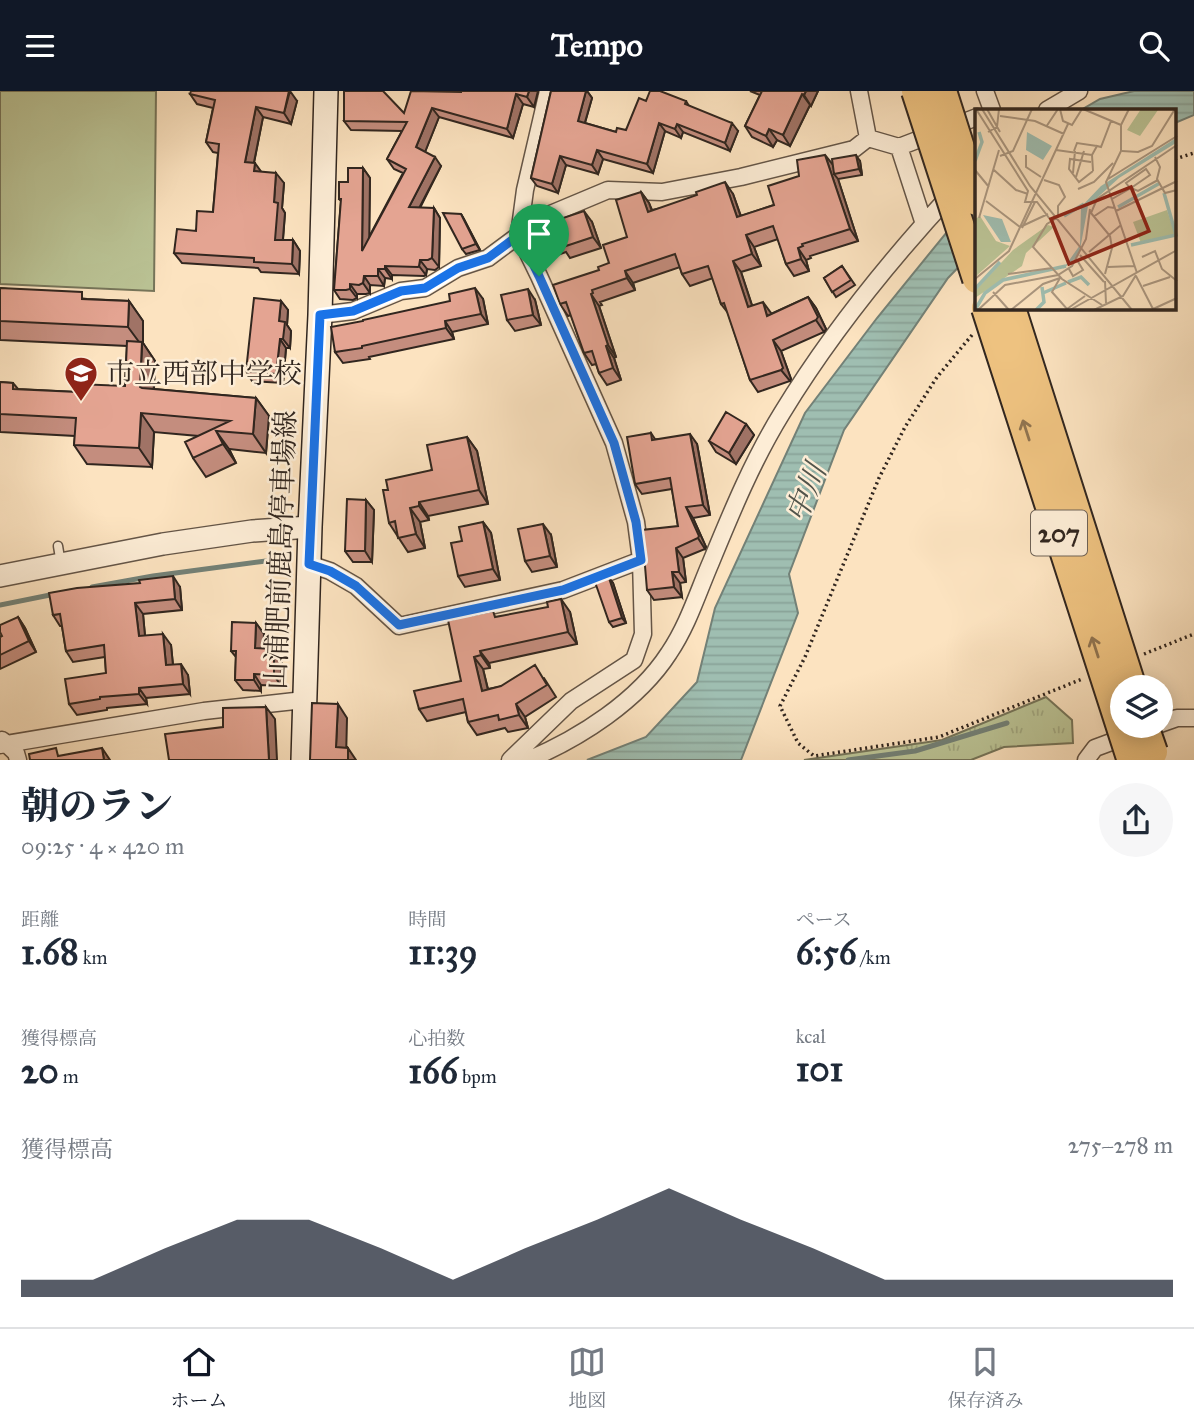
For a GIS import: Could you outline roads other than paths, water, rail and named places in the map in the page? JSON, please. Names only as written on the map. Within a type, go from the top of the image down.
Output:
[{"type":"highway","points":[[916,91],[975,273]]},
{"type":"highway","points":[[942,91],[975,195]]},
{"type":"highway","name":"207","points":[[1012,310],[1128,675]]},
{"type":"highway","name":"207","points":[[982,318],[1146,741]]},
{"type":"main road","name":"山浦肥前鹿島停車場線","points":[[303,760],[326,91]]},
{"type":"street","points":[[510,760],[571,701],[634,660],[643,634],[641,560],[636,522],[614,443],[519,235],[525,190],[548,91]]},
{"type":"street","points":[[859,91],[868,138]]},
{"type":"street","points":[[985,91],[992,109]]},
{"type":"street","points":[[1048,109],[1073,92]]},
{"type":"street","points":[[868,138],[899,147],[975,118]]},
{"type":"street","points":[[320,315],[353,311],[401,291],[425,288],[458,268],[488,258],[534,221],[608,190],[662,192],[741,177],[854,149],[868,138]]},
{"type":"street","points":[[899,147],[924,224]]},
{"type":"street","points":[[528,760],[558,747],[621,705],[669,654],[683,630],[737,498],[781,414],[846,319],[924,224],[975,169]]},
{"type":"street","points":[[0,576],[59,555],[252,531],[310,527]]},
{"type":"street","points":[[309,564],[330,571],[356,586],[399,625],[563,590],[641,560]]},
{"type":"street","points":[[634,660],[652,675]]},
{"type":"street","points":[[2,742],[204,711],[304,700]]},
{"type":"street","points":[[1173,719],[1194,718]]},
{"type":"street","points":[[1086,760],[1095,748],[1146,741]]},
{"type":"street","points":[[2,742],[16,753],[18,760]]},
{"type":"water","points":[[1134,91],[1194,91],[1194,115],[1176,123],[1176,109],[1083,109],[1100,99]]},
{"type":"water","name":"中川","points":[[975,197],[975,250],[948,278],[844,430],[789,574],[798,613],[741,760],[587,760],[646,737],[697,682],[715,608],[805,413],[877,318]]},
{"type":"waterway","points":[[92,587],[266,561]]},
{"type":"waterway","points":[[0,605],[55,594]]},
{"type":"waterway","points":[[848,760],[915,751],[1007,723]]},
{"type":"place","name":"市立西部中学校","points":[[81,403]]}]
